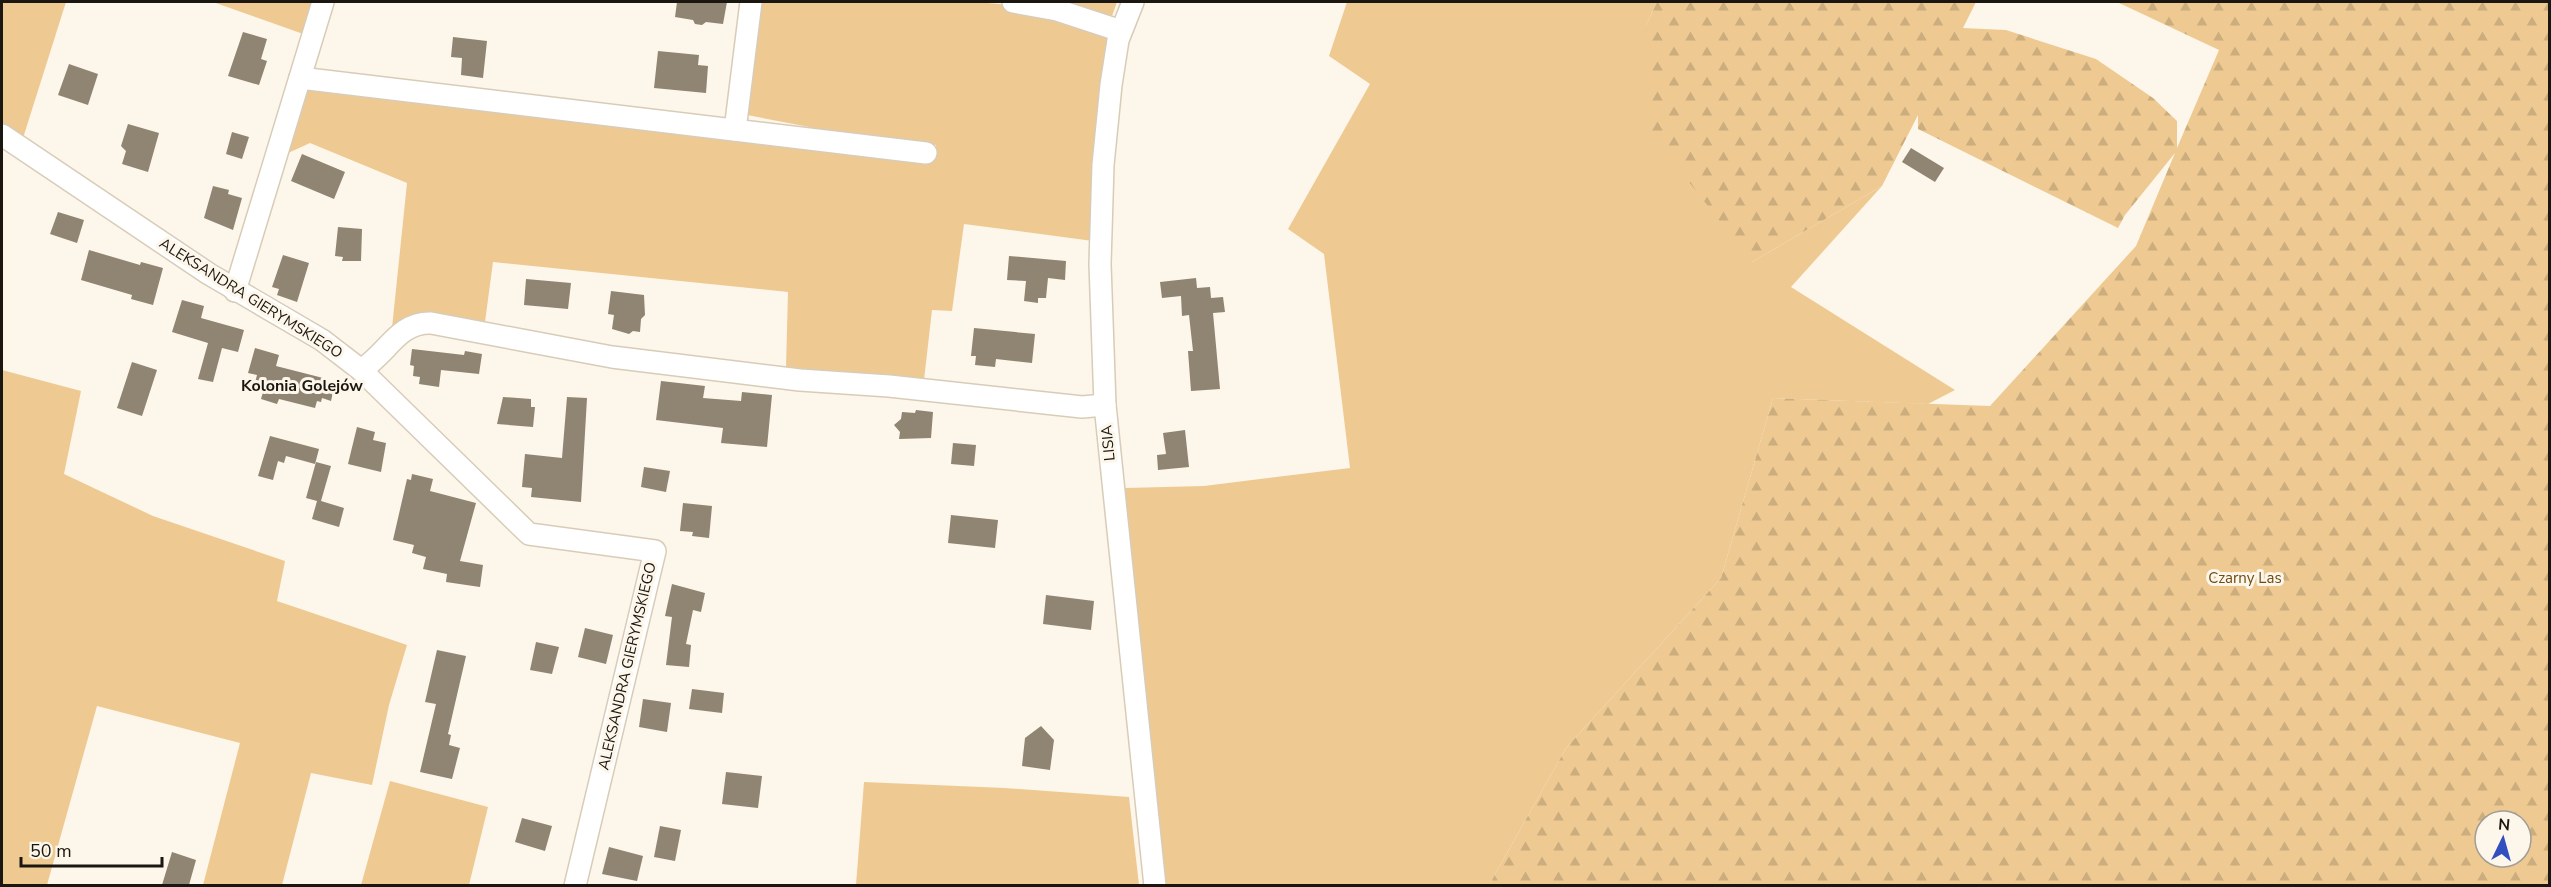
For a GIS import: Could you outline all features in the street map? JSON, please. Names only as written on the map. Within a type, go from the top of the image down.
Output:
[{"type":"street","points":[[235,291],[323,2]]},
{"type":"street","points":[[735,130],[751,2]]},
{"type":"street","points":[[1013,2],[1057,10],[1121,31]]},
{"type":"street","name":"LISIA","points":[[1133,2],[1121,31],[1111,85],[1101,198],[1100,264],[1105,405],[1138,744],[1155,885]]},
{"type":"street","points":[[300,78],[926,153]]},
{"type":"street","name":"ALEKSANDRA GIERYMSKIEGO","points":[[2,135],[235,291],[322,340],[361,370],[529,534],[655,550],[575,885]]},
{"type":"street","points":[[361,370],[381,356],[407,327],[416,323],[431,323],[577,351],[784,378],[889,386],[1082,407],[1105,405]]},
{"type":"green space","points":[[2,2],[66,2],[23,138],[2,126]]},
{"type":"green space","points":[[213,2],[314,2],[306,35]]},
{"type":"green space","points":[[760,2],[975,2],[1011,5],[1110,37],[1093,241],[964,224],[952,311],[932,310],[924,380],[786,367],[788,292],[493,262],[485,322],[446,317],[392,328],[407,183],[310,143],[286,154],[305,87],[603,119],[936,160],[936,145],[856,136],[747,115]]},
{"type":"green space","points":[[1052,2],[1117,2],[1112,16]]},
{"type":"green space","points":[[1347,2],[1657,2],[1646,25],[1752,262],[1882,186],[1791,287],[1955,390],[1928,404],[1773,398],[1721,578],[1566,748],[1489,885],[1161,885],[1125,488],[1204,486],[1350,468],[1324,254],[1288,229],[1370,84],[1329,56]]},
{"type":"green space","name":"Czarny Las","points":[[1657,2],[1976,2],[1963,28],[2006,30],[2096,59],[2153,98],[2177,121],[2177,148],[2219,50],[2117,2],[2549,2],[2549,885],[1489,885],[1566,748],[1721,578],[1773,398],[1990,406],[2136,246],[2175,153],[2125,215],[2118,228],[1918,129],[1918,115],[1882,186],[1752,262],[1652,135],[1646,25]]},
{"type":"green space","points":[[2,370],[81,391],[64,474],[153,516],[285,561],[277,601],[407,645],[389,705],[372,785],[311,773],[282,885],[203,885],[240,743],[97,706],[47,885],[2,885]]},
{"type":"green space","points":[[390,781],[488,807],[469,885],[361,885]]},
{"type":"green space","points":[[864,782],[1005,788],[1129,797],[1139,885],[856,885]]},
{"type":"building","points":[[677,2],[727,2],[723,24],[706,22],[702,25],[695,24],[693,20],[675,17]]},
{"type":"building","points":[[243,32],[267,39],[261,59],[267,61],[259,85],[228,76]]},
{"type":"building","points":[[453,37],[487,41],[483,78],[461,75],[462,58],[451,57]]},
{"type":"building","points":[[658,51],[699,55],[698,65],[708,66],[706,93],[654,88]]},
{"type":"building","points":[[69,64],[98,74],[88,105],[58,95]]},
{"type":"building","points":[[128,124],[159,133],[148,172],[122,164],[126,151],[121,146]]},
{"type":"building","points":[[232,132],[249,137],[242,159],[226,154]]},
{"type":"building","points":[[1911,148],[1944,168],[1935,182],[1902,162]]},
{"type":"building","points":[[302,154],[345,172],[334,199],[291,181]]},
{"type":"building","points":[[213,186],[229,190],[228,194],[242,198],[233,230],[204,218]]},
{"type":"building","points":[[58,212],[84,220],[77,243],[50,234]]},
{"type":"building","points":[[338,227],[362,229],[361,261],[342,261],[343,257],[335,256]]},
{"type":"building","points":[[89,250],[140,265],[141,262],[163,268],[153,305],[131,299],[132,295],[81,280]]},
{"type":"building","points":[[283,255],[309,263],[297,302],[277,295],[279,289],[272,287]]},
{"type":"building","points":[[1009,256],[1066,261],[1065,280],[1048,278],[1046,298],[1038,298],[1038,303],[1024,301],[1026,281],[1007,280]]},
{"type":"building","points":[[1196,278],[1197,288],[1210,287],[1211,298],[1223,297],[1225,312],[1213,313],[1220,389],[1191,391],[1188,351],[1193,351],[1189,315],[1182,316],[1181,296],[1162,298],[1160,282]]},
{"type":"building","points":[[526,279],[571,283],[568,309],[524,305]]},
{"type":"building","points":[[611,291],[644,295],[645,315],[641,319],[640,332],[633,331],[629,334],[612,329],[614,315],[608,314]]},
{"type":"building","points":[[182,300],[204,306],[201,318],[244,330],[238,352],[222,348],[213,382],[198,379],[208,343],[172,332]]},
{"type":"building","points":[[974,328],[1035,334],[1032,363],[996,359],[995,367],[975,365],[976,356],[971,356]]},
{"type":"building","points":[[255,348],[279,355],[276,366],[335,383],[331,401],[322,398],[321,402],[317,401],[315,408],[279,399],[277,404],[261,399],[265,385],[255,383],[257,375],[248,373]]},
{"type":"building","points":[[412,349],[464,355],[465,351],[482,354],[479,374],[441,370],[439,387],[419,384],[420,377],[413,376],[414,366],[410,365]]},
{"type":"building","points":[[132,362],[157,370],[142,416],[117,408]]},
{"type":"building","points":[[661,381],[705,386],[703,398],[741,401],[742,392],[772,395],[767,447],[721,443],[723,428],[656,420]]},
{"type":"building","points":[[503,397],[531,399],[531,407],[535,407],[533,427],[497,424]]},
{"type":"building","points":[[567,397],[587,398],[581,502],[531,497],[532,488],[522,487],[525,454],[562,458]]},
{"type":"building","points":[[916,410],[933,412],[931,438],[899,439],[900,432],[894,425],[901,419],[902,412],[915,413]]},
{"type":"building","points":[[357,427],[375,432],[373,440],[386,443],[381,472],[348,464]]},
{"type":"building","points":[[1185,430],[1189,467],[1158,470],[1157,455],[1166,454],[1163,433]]},
{"type":"building","points":[[270,436],[319,449],[315,464],[286,456],[284,463],[278,461],[273,480],[258,476]]},
{"type":"building","points":[[953,443],[976,445],[974,466],[951,464]]},
{"type":"building","points":[[316,462],[331,466],[321,501],[344,508],[339,527],[312,519],[317,501],[306,498]]},
{"type":"building","points":[[644,467],[670,471],[666,492],[641,487]]},
{"type":"building","points":[[412,474],[433,479],[430,491],[476,503],[460,561],[483,565],[480,587],[446,582],[447,574],[423,569],[426,557],[412,553],[414,545],[393,540],[407,479],[411,480]]},
{"type":"building","points":[[683,503],[712,506],[709,538],[692,536],[693,532],[680,531]]},
{"type":"building","points":[[951,515],[998,520],[995,548],[948,543]]},
{"type":"building","points":[[672,584],[705,593],[701,612],[693,610],[686,644],[691,645],[689,667],[666,665],[672,617],[665,616]]},
{"type":"building","points":[[1046,595],[1094,601],[1091,630],[1043,624]]},
{"type":"building","points":[[585,628],[613,635],[606,664],[578,657]]},
{"type":"building","points":[[536,642],[559,647],[552,674],[530,670]]},
{"type":"building","points":[[437,650],[466,656],[448,734],[451,735],[449,745],[460,748],[452,779],[420,772],[436,704],[425,702]]},
{"type":"building","points":[[692,689],[724,693],[722,713],[689,709]]},
{"type":"building","points":[[643,699],[671,703],[667,732],[639,727]]},
{"type":"building","points":[[1041,726],[1054,740],[1050,770],[1022,766],[1025,738]]},
{"type":"building","points":[[726,772],[762,776],[758,808],[722,804]]},
{"type":"building","points":[[522,818],[552,826],[545,851],[515,842]]},
{"type":"building","points":[[660,826],[681,830],[675,861],[654,857]]},
{"type":"building","points":[[609,847],[643,856],[637,881],[602,874]]},
{"type":"building","points":[[172,852],[196,860],[189,885],[162,885]]},
{"type":"district","name":"Kolonia Golejów","points":[[302,386]]}]
